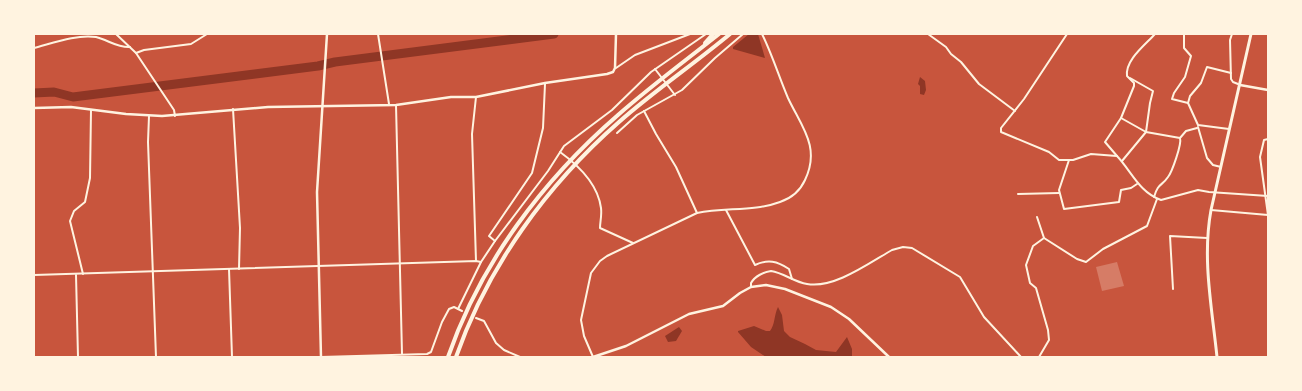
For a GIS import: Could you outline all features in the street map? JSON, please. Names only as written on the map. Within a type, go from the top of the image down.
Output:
[{"type":"highway","points":[[704,45],[706,40],[713,34]]},
{"type":"highway","points":[[448,357],[487,272],[504,244],[545,187],[617,115],[719,34]]},
{"type":"highway","points":[[456,357],[494,275],[528,220],[551,191],[594,145],[621,120],[730,34]]},
{"type":"main road","points":[[1217,357],[1207,269],[1206,238],[1210,210],[1251,34]]},
{"type":"street","points":[[116,34],[136,53],[174,110],[175,116]]},
{"type":"street","points":[[136,53],[144,50],[191,44],[206,34]]},
{"type":"street","points":[[327,34],[317,192],[321,357],[427,354],[431,352],[446,312],[451,308],[458,308],[462,311]]},
{"type":"street","points":[[378,34],[389,104]]},
{"type":"street","points":[[615,68],[616,34]]},
{"type":"street","points":[[34,108],[53,106],[149,116],[175,116],[233,109],[322,105],[396,105],[451,97],[476,97],[545,83],[607,74],[613,72],[615,68],[635,55],[690,34]]},
{"type":"street","points":[[458,308],[495,241],[548,171],[564,146],[612,110],[655,69],[706,34]]},
{"type":"street","points":[[617,133],[634,117],[675,95],[744,34]]},
{"type":"street","points":[[762,34],[789,99],[808,136],[811,147],[810,170],[801,188],[788,199],[756,209],[697,213],[600,261],[591,273],[581,320],[593,357],[626,346],[689,314],[723,306],[740,293],[759,285],[775,286],[824,303],[849,319],[889,357]]},
{"type":"street","points":[[928,34],[962,62],[979,84],[1015,111]]},
{"type":"street","points":[[1067,34],[1015,111],[1001,128],[1001,132],[1049,152],[1059,160],[1069,160],[1092,154],[1117,156]]},
{"type":"street","points":[[1155,34],[1130,63],[1126,73],[1134,83],[1134,88],[1121,118],[1105,142],[1122,161],[1138,184],[1156,198],[1164,200],[1198,190],[1267,196]]},
{"type":"street","points":[[1184,34],[1184,48],[1191,58],[1185,77],[1172,99],[1188,103]]},
{"type":"street","points":[[1232,34],[1230,40],[1233,82],[1268,90]]},
{"type":"street","points":[[34,48],[86,37],[130,47]]},
{"type":"street","points":[[1220,167],[1213,165],[1207,158],[1198,126],[1188,103],[1190,96],[1201,83],[1207,67],[1231,73]]},
{"type":"street","points":[[655,69],[675,95]]},
{"type":"street","points":[[1122,161],[1146,132],[1153,91],[1129,78]]},
{"type":"street","points":[[495,241],[489,236],[532,174],[543,128],[545,83]]},
{"type":"street","points":[[476,97],[472,134],[476,261]]},
{"type":"street","points":[[396,105],[402,354]]},
{"type":"street","points":[[233,109],[240,228],[239,269]]},
{"type":"street","points":[[83,274],[70,221],[74,211],[85,202],[90,178],[91,110]]},
{"type":"street","points":[[644,111],[676,167],[697,213]]},
{"type":"street","points":[[149,116],[148,142],[156,357]]},
{"type":"street","points":[[1121,118],[1146,132],[1180,138]]},
{"type":"street","points":[[1038,218],[1044,238],[1077,259],[1086,262],[1103,249],[1147,226],[1161,183],[1168,177],[1180,148],[1180,138],[1186,131],[1198,126],[1228,129]]},
{"type":"street","points":[[1210,210],[1268,215],[1267,196],[1260,157],[1264,140],[1268,140]]},
{"type":"street","points":[[561,153],[588,177],[600,205],[600,228],[633,244]]},
{"type":"street","points":[[1069,160],[1059,193],[1064,209],[1119,202],[1121,190],[1138,184]]},
{"type":"street","points":[[1018,194],[1059,193]]},
{"type":"street","points":[[726,210],[755,265],[762,262],[775,261],[789,269],[792,280]]},
{"type":"street","points":[[1173,289],[1170,236],[1206,238]]},
{"type":"street","points":[[1039,357],[1049,340],[1048,330],[1036,288],[1030,283],[1026,265],[1033,246],[1044,238]]},
{"type":"street","points":[[752,287],[751,283],[753,280],[766,272],[776,272],[792,280],[807,284],[826,284],[898,247],[908,247],[932,259],[963,280],[984,317],[1022,357]]},
{"type":"street","points":[[34,275],[482,262]]},
{"type":"street","points":[[229,269],[232,357]]},
{"type":"street","points":[[76,274],[78,357]]},
{"type":"street","points":[[476,318],[484,321],[496,343],[504,350],[520,357]]},
{"type":"shaded area","points":[[749,34],[758,34],[765,58],[733,49]]},
{"type":"shaded area","points":[[920,77],[925,81],[926,90],[924,95],[920,94],[920,86],[918,84]]},
{"type":"shaded area","points":[[778,307],[782,315],[784,331],[790,337],[816,350],[836,352],[847,337],[852,349],[852,357],[766,357],[751,347],[738,331],[754,326],[770,331]]},
{"type":"shaded area","points":[[679,327],[682,331],[676,341],[668,342],[665,336]]},
{"type":"building","points":[[1117,262],[1124,286],[1102,291],[1096,267]]},
{"type":"waterway","points":[[34,93],[54,92],[73,97],[554,34]]}]
